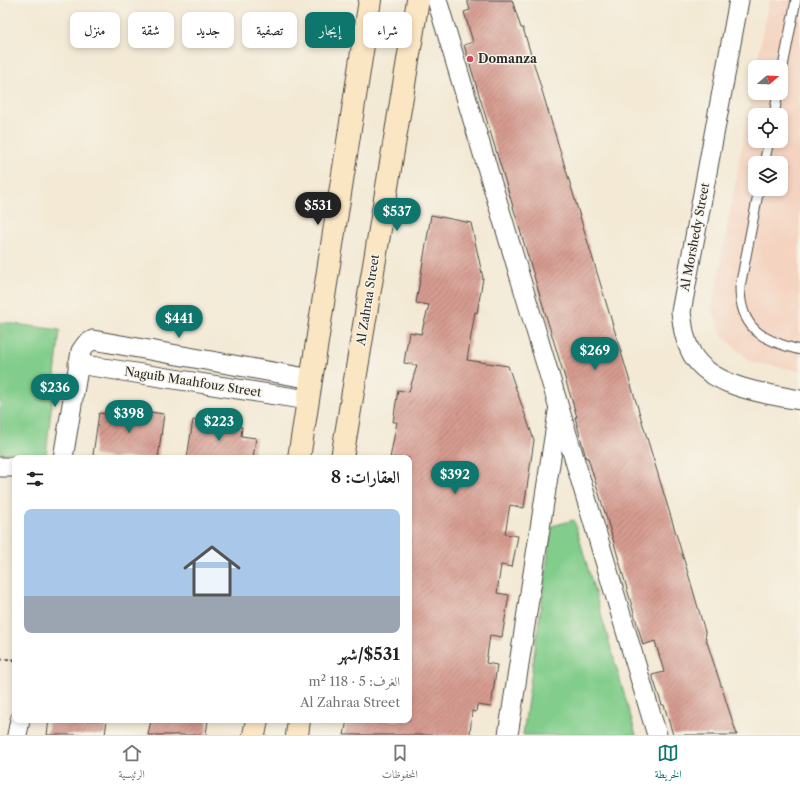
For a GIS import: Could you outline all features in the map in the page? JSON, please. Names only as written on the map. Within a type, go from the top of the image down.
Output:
[{"type":"main road","points":[[299,455],[370,0]]},
{"type":"main road","name":"Al Zahraa Street","points":[[342,455],[418,0]]},
{"type":"main road","points":[[254,735],[256,723]]},
{"type":"main road","points":[[297,735],[299,723]]},
{"type":"street","points":[[437,0],[657,735]]},
{"type":"street","name":"Al Morshedy Street","points":[[739,0],[681,312],[684,336],[692,354],[701,365],[718,377],[750,391],[800,400]]},
{"type":"street","name":"Naguib Maahfouz Street","points":[[63,455],[81,350],[86,344],[93,340],[101,340],[312,379]]},
{"type":"street","name":"Naguib Maahfouz Street","points":[[78,364],[308,400]]},
{"type":"street","points":[[508,735],[559,407]]},
{"type":"street","points":[[0,466],[12,467]]},
{"type":"street","points":[[17,735],[19,723]]},
{"type":"lane","points":[[784,60],[796,0]]},
{"type":"lane","points":[[758,196],[740,287],[740,301],[747,320],[760,336],[772,342],[800,350]]},
{"type":"path","points":[[0,659],[12,660]]},
{"type":"shaded area","points":[[769,0],[800,0],[800,371],[751,362],[723,337],[712,310],[748,113],[748,148],[788,148],[788,108],[749,108],[750,100],[788,100],[788,60],[757,60]]},
{"type":"green space","points":[[0,322],[60,330],[46,455],[0,453]]},
{"type":"green space","points":[[574,520],[636,735],[523,735],[552,526]]},
{"type":"building","points":[[467,0],[512,0],[521,28],[523,28],[690,580],[706,635],[705,636],[737,735],[673,735],[664,705],[662,705],[652,675],[664,672],[655,641],[643,645],[612,536],[588,458],[586,458],[575,417],[577,417],[464,45],[473,42],[464,12],[470,10]]},
{"type":"building","points":[[431,215],[471,223],[483,278],[477,313],[475,312],[467,360],[508,366],[534,440],[524,508],[510,505],[505,534],[518,536],[512,567],[501,565],[497,593],[509,595],[502,637],[490,635],[486,663],[497,665],[491,707],[477,705],[476,712],[472,711],[470,735],[344,735],[346,723],[412,723],[412,455],[391,455],[397,422],[393,422],[398,390],[409,392],[417,365],[404,363],[409,332],[421,334],[429,305],[416,303]]},
{"type":"building","points":[[115,407],[164,414],[158,455],[93,455],[99,413],[114,415]]},
{"type":"building","points":[[193,420],[242,427],[241,436],[256,438],[253,455],[187,455]]},
{"type":"building","points":[[49,723],[107,723],[105,735],[47,735]]},
{"type":"building","points":[[150,723],[208,723],[206,735],[148,735]]},
{"type":"place","name":"Domanza","points":[[470,59]]}]
